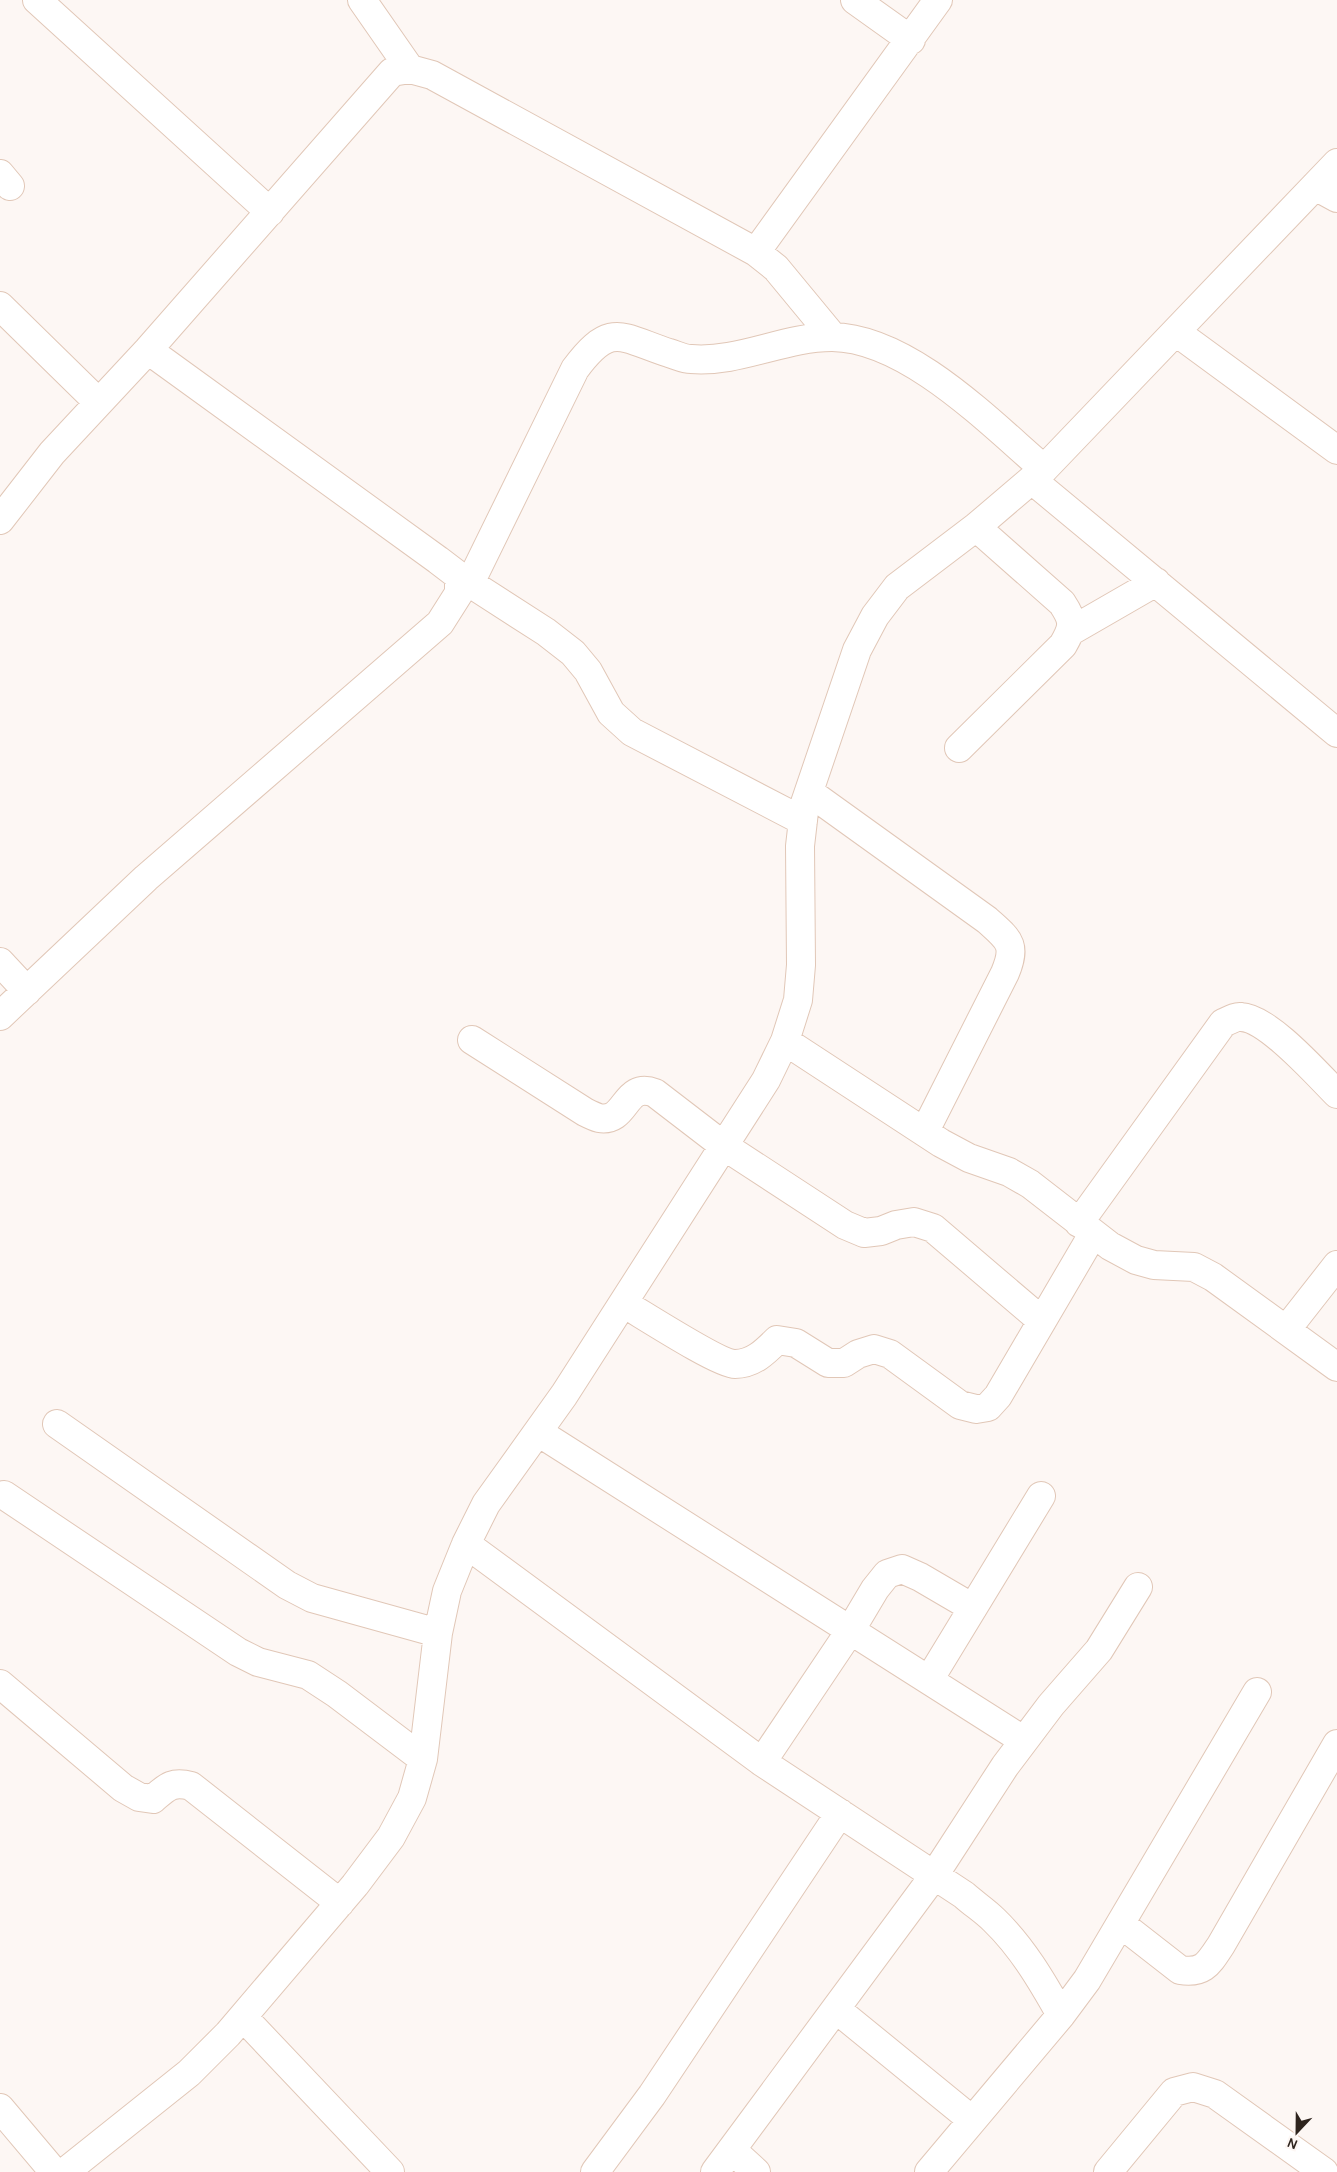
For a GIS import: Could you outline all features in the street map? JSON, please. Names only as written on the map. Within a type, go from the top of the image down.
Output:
[{"type":"street","points":[[37,0],[270,212]]},
{"type":"street","points":[[362,0],[410,69]]},
{"type":"street","points":[[855,0],[911,40]]},
{"type":"street","points":[[756,252],[911,40],[938,0]]},
{"type":"street","points":[[0,520],[52,453],[148,350],[392,72],[410,69],[432,74],[756,252],[776,268],[833,337]]},
{"type":"street","points":[[65,2172],[189,2073],[243,2017],[340,1903],[391,1837],[412,1798],[422,1759],[438,1633],[447,1591],[466,1544],[486,1504],[538,1432],[766,1080],[785,1041],[798,1000],[801,966],[800,846],[809,792],[856,650],[875,616],[897,587],[976,527],[1038,474],[1176,332],[1326,192],[1337,163]]},
{"type":"street","points":[[0,306],[98,402]]},
{"type":"street","points":[[1176,332],[1337,450]]},
{"type":"street","points":[[0,1016],[146,878],[440,623],[459,593],[464,580],[575,369],[590,350],[608,337],[628,338],[688,359],[717,359],[800,341],[833,337],[864,342],[895,352],[926,371],[1156,582],[1337,733]]},
{"type":"street","points":[[148,350],[464,580],[546,632],[573,653],[588,670],[611,713],[632,732],[803,821]]},
{"type":"street","points":[[959,748],[1063,645],[1071,631],[1071,617],[1062,603],[976,527]]},
{"type":"street","points":[[1071,631],[1156,582]]},
{"type":"street","points":[[809,792],[987,920],[1008,938],[1012,956],[1005,973],[925,1131]]},
{"type":"street","points":[[0,962],[28,991]]},
{"type":"street","points":[[623,1303],[733,1365],[752,1362],[777,1340],[796,1343],[828,1363],[844,1363],[858,1354],[874,1349],[890,1354],[960,1405],[976,1408],[988,1407],[998,1396],[1042,1321],[1086,1228],[1223,1023],[1240,1016],[1255,1020],[1273,1032],[1337,1094]]},
{"type":"street","points":[[472,1040],[585,1112],[599,1118],[610,1118],[616,1114],[632,1095],[638,1091],[646,1090],[655,1093],[724,1146],[845,1225],[864,1232],[881,1232],[896,1225],[914,1222],[932,1228],[1042,1321]]},
{"type":"street","points":[[785,1041],[969,1158],[1009,1172],[1030,1184],[1110,1246],[1136,1260],[1154,1265],[1194,1267],[1213,1277],[1337,1367]]},
{"type":"street","points":[[1286,1330],[1337,1265]]},
{"type":"street","points":[[57,1424],[287,1585],[312,1598],[438,1633]]},
{"type":"street","points":[[538,1432],[1023,1740]]},
{"type":"street","points":[[4,1495],[238,1652],[258,1662],[308,1675],[337,1694],[422,1759]]},
{"type":"street","points":[[928,1680],[1041,1496]]},
{"type":"street","points":[[466,1544],[762,1762],[964,1896],[994,1920],[1036,1971],[1062,2015]]},
{"type":"street","points":[[762,1762],[850,1630],[875,1588],[888,1574],[902,1569],[920,1577],[973,1608]]},
{"type":"street","points":[[715,2172],[934,1877],[1004,1766],[1023,1740],[1050,1705],[1099,1650],[1138,1588]]},
{"type":"street","points":[[0,1684],[123,1788],[139,1797],[153,1799],[166,1787],[178,1783],[191,1786],[340,1903]]},
{"type":"street","points":[[929,2172],[1062,2015],[1087,1980],[1256,1692]]},
{"type":"street","points":[[1121,1924],[1180,1970],[1191,1972],[1206,1966],[1222,1945],[1337,1744]]},
{"type":"street","points":[[595,2172],[652,2095],[840,1813]]},
{"type":"street","points":[[836,2009],[972,2120]]},
{"type":"street","points":[[243,2017],[390,2172]]},
{"type":"street","points":[[1108,2172],[1174,2092],[1193,2087],[1215,2094],[1324,2172]]},
{"type":"street","points":[[0,2108],[54,2172]]},
{"type":"street","points":[[732,2150],[756,2172]]}]
